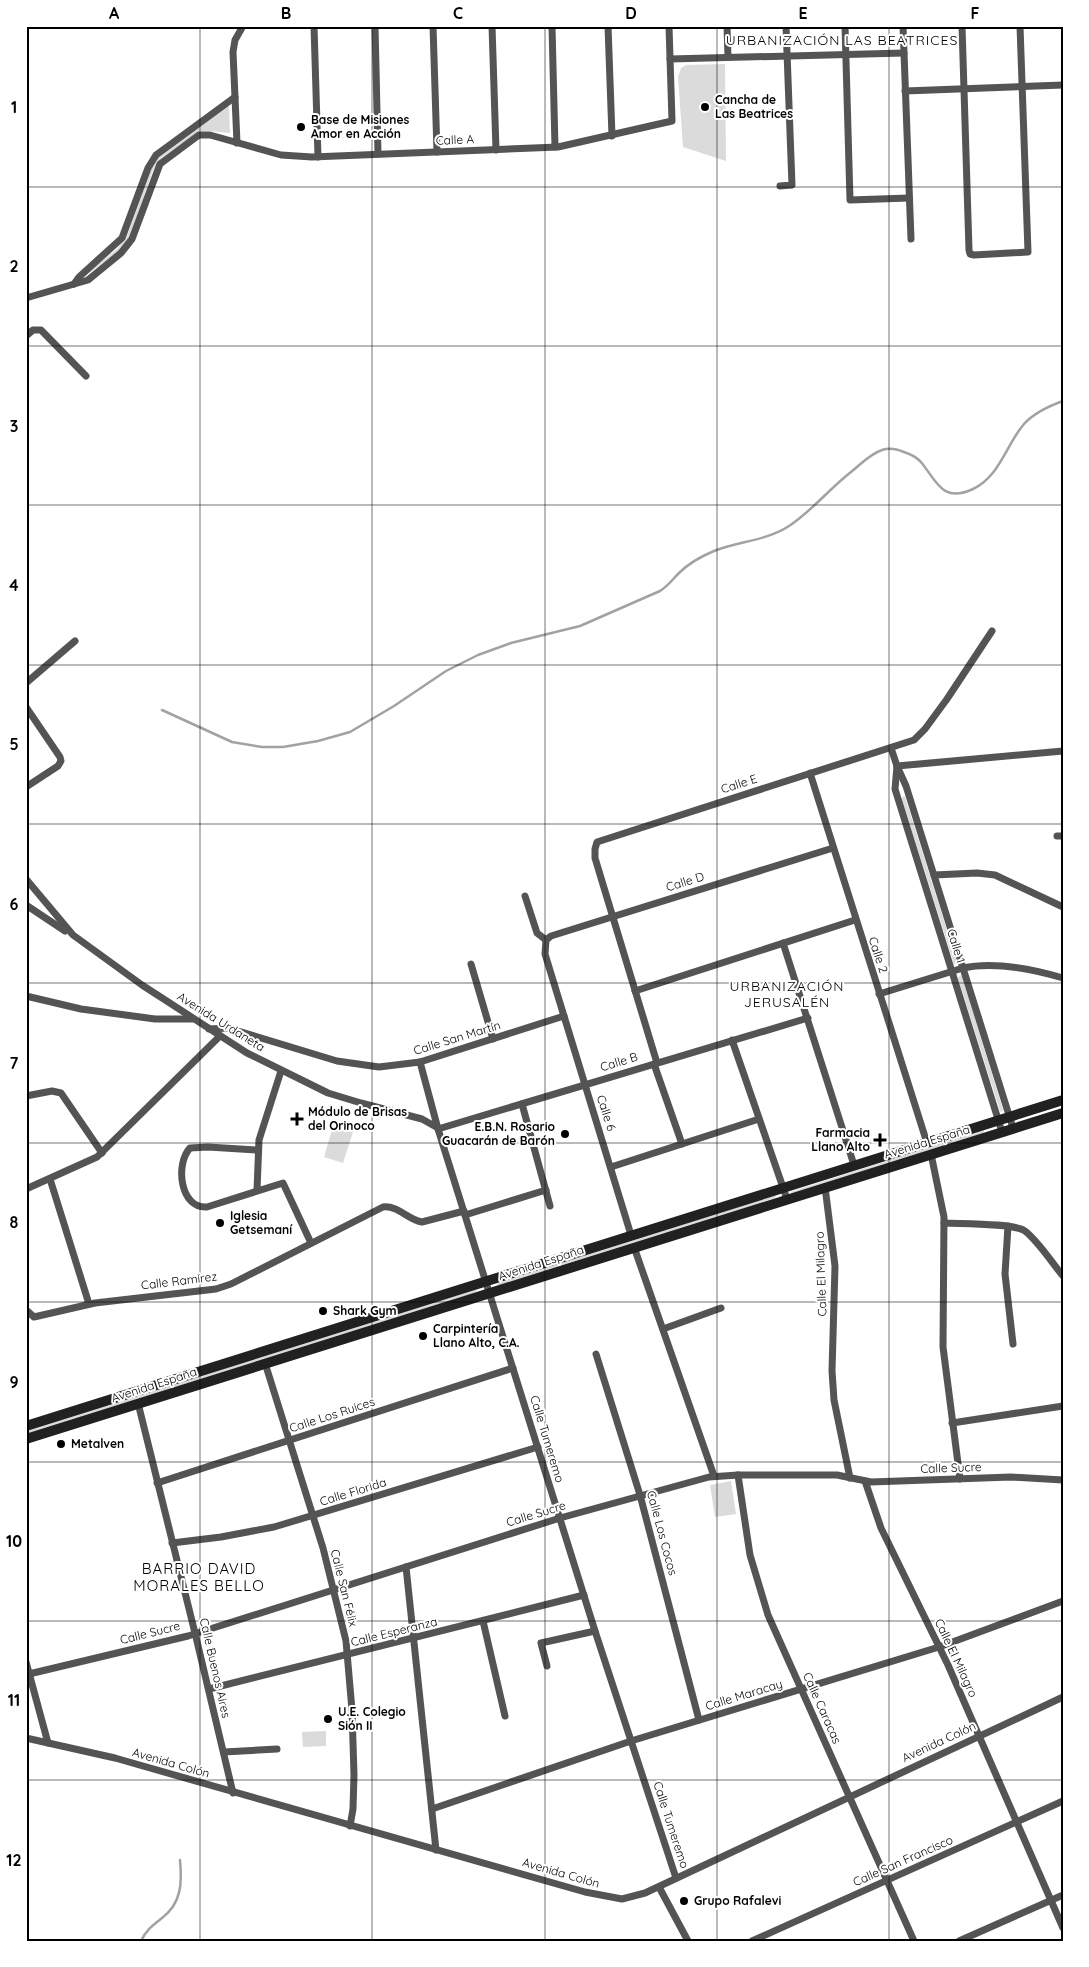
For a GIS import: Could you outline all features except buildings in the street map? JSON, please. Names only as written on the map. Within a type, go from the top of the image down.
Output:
[{"type":"main road","name":"Avenida España","points":[[26,1426],[1063,1100]]},
{"type":"main road","name":"Avenida España","points":[[26,1439],[1063,1113]]},
{"type":"street","points":[[237,143],[234,45],[243,26]]},
{"type":"street","points":[[314,26],[318,157]]},
{"type":"street","points":[[375,26],[378,154]]},
{"type":"street","points":[[433,26],[437,152]]},
{"type":"street","points":[[492,26],[496,150]]},
{"type":"street","points":[[552,26],[555,147]]},
{"type":"street","points":[[608,26],[612,136]]},
{"type":"street","points":[[669,26],[670,59],[904,53]]},
{"type":"street","points":[[727,26],[728,57]]},
{"type":"street","points":[[780,186],[792,185],[786,26]]},
{"type":"street","points":[[845,26],[850,200],[909,198]]},
{"type":"street","points":[[903,26],[911,238]]},
{"type":"street","points":[[962,26],[969,252],[974,255],[1028,252],[1020,26]]},
{"type":"street","name":"Calle A","points":[[26,298],[88,280],[121,254],[130,244],[156,171],[162,161],[199,135],[210,135],[290,157],[555,147],[612,136],[672,121],[670,59]]},
{"type":"street","points":[[905,91],[1063,85]]},
{"type":"street","points":[[74,284],[79,277],[122,238],[148,168],[156,155],[235,97]]},
{"type":"street","points":[[26,336],[36,330],[43,332],[86,376]]},
{"type":"street","name":"Calle E","points":[[613,916],[596,858],[596,845],[602,840],[908,743],[918,736],[947,699],[992,631]]},
{"type":"street","points":[[26,684],[74,641]]},
{"type":"street","points":[[26,707],[61,761],[58,766],[26,787]]},
{"type":"street","name":"Calle 1","points":[[891,748],[896,766],[906,786],[1014,1128]]},
{"type":"street","points":[[896,766],[1063,751]]},
{"type":"street","name":"Calle 1","points":[[896,766],[895,789],[1002,1132]]},
{"type":"street","name":"Calle 2","points":[[810,773],[855,920],[927,1142]]},
{"type":"street","name":"Calle D","points":[[546,940],[551,936],[613,916],[833,848]]},
{"type":"street","points":[[934,876],[977,873],[995,875],[1063,907]]},
{"type":"street","name":"Avenida Urdaneta","points":[[26,879],[73,935],[194,1019],[247,1053],[336,1096],[422,1119],[438,1129]]},
{"type":"street","points":[[525,896],[537,934],[546,940]]},
{"type":"street","points":[[26,904],[73,935]]},
{"type":"street","points":[[613,916],[682,1144]]},
{"type":"street","points":[[635,990],[855,920]]},
{"type":"street","name":"Calle 6","points":[[546,940],[545,954],[631,1235]]},
{"type":"street","points":[[784,943],[854,1165]]},
{"type":"street","points":[[471,964],[493,1039]]},
{"type":"street","points":[[879,994],[952,971],[984,965],[1013,968],[1063,978]]},
{"type":"street","points":[[26,996],[80,1009],[155,1019],[194,1019]]},
{"type":"street","name":"Calle San Martín","points":[[209,1029],[228,1028],[356,1065],[379,1067],[420,1062],[564,1016]]},
{"type":"street","name":"Calle B","points":[[438,1129],[808,1018]]},
{"type":"street","points":[[26,1189],[89,1162],[102,1153],[220,1036]]},
{"type":"street","points":[[732,1040],[787,1199]]},
{"type":"street","name":"Calle Tumeremo","points":[[420,1062],[438,1129],[595,1632],[676,1878]]},
{"type":"street","points":[[257,1190],[257,1150],[266,1113],[281,1071]]},
{"type":"street","points":[[26,1096],[52,1091],[61,1093],[102,1153]]},
{"type":"street","points":[[522,1104],[550,1206]]},
{"type":"street","points":[[611,1167],[760,1119]]},
{"type":"street","points":[[257,1150],[208,1146],[191,1148],[186,1152],[182,1171],[183,1184],[187,1196],[192,1203],[201,1207],[207,1207],[283,1183],[311,1243]]},
{"type":"street","points":[[931,1154],[944,1223],[943,1347],[960,1479]]},
{"type":"street","points":[[50,1179],[89,1304]]},
{"type":"street","name":"Calle El Milagro","points":[[825,1187],[835,1266],[832,1371],[834,1400],[850,1478]]},
{"type":"street","points":[[464,1213],[546,1190]]},
{"type":"street","name":"Calle Ramírez","points":[[26,1310],[34,1317],[89,1304],[216,1289],[231,1284],[386,1206],[394,1208],[419,1222],[429,1222],[464,1213]]},
{"type":"street","points":[[944,1223],[1008,1226],[1026,1232],[1063,1276]]},
{"type":"street","points":[[1008,1226],[1005,1282],[1013,1344]]},
{"type":"street","points":[[634,1247],[714,1476]]},
{"type":"street","points":[[662,1329],[721,1308]]},
{"type":"street","name":"Calle Los Cocos","points":[[596,1354],[640,1495],[699,1720]]},
{"type":"street","name":"Calle San Félix","points":[[266,1363],[313,1516],[342,1624],[352,1710],[354,1775],[353,1809],[350,1826]]},
{"type":"street","name":"Calle Los Ruices","points":[[157,1483],[513,1368]]},
{"type":"street","name":"Calle Buenos Aires","points":[[138,1403],[196,1633],[233,1793]]},
{"type":"street","points":[[952,1423],[1063,1406]]},
{"type":"street","name":"Calle Florida","points":[[172,1543],[243,1533],[313,1516],[538,1447]]},
{"type":"street","name":"Calle Caracas","points":[[738,1475],[749,1548],[757,1582],[768,1615],[914,1941]]},
{"type":"street","name":"Calle Sucre","points":[[29,1674],[196,1633],[560,1518],[714,1476],[837,1475],[865,1481],[1011,1477],[1063,1480]]},
{"type":"street","name":"Calle El Milagro","points":[[865,1481],[881,1528],[980,1736],[1063,1928]]},
{"type":"street","points":[[406,1567],[436,1850]]},
{"type":"street","name":"Calle Esperanza","points":[[209,1689],[584,1595]]},
{"type":"street","name":"Calle Maracay","points":[[432,1809],[631,1741],[939,1648],[1063,1601]]},
{"type":"street","points":[[483,1621],[505,1716]]},
{"type":"street","points":[[547,1666],[541,1643],[595,1632]]},
{"type":"street","points":[[26,1662],[48,1743]]},
{"type":"street","name":"Avenida Colón","points":[[26,1738],[114,1758],[614,1899],[629,1899],[659,1887],[1063,1697]]},
{"type":"street","points":[[224,1752],[276,1749]]},
{"type":"street","name":"Calle San Francisco","points":[[752,1941],[1063,1801]]},
{"type":"street","points":[[659,1887],[688,1941]]},
{"type":"street","points":[[959,1941],[1063,1895]]},
{"type":"shaded area","points":[[725,64],[726,161],[683,147],[678,77],[681,68],[686,65]]},
{"type":"shaded area","points":[[228,106],[230,133],[199,132],[160,159],[153,170],[130,237],[119,251],[84,277],[117,249],[127,236],[151,169],[158,157]]},
{"type":"shaded area","points":[[903,796],[905,797],[957,962],[956,965],[954,964],[902,799]]},
{"type":"shaded area","points":[[960,975],[962,976],[1003,1110],[1002,1112],[1000,1111],[958,978]]},
{"type":"shaded area","points":[[334,1123],[354,1129],[343,1163],[324,1157]]},
{"type":"shaded area","points":[[984,1130],[984,1133],[792,1193],[790,1192]]},
{"type":"shaded area","points":[[776,1195],[775,1198],[499,1285],[496,1284]]},
{"type":"shaded area","points":[[476,1290],[476,1292],[26,1435],[26,1430]]},
{"type":"shaded area","points":[[731,1481],[736,1514],[715,1517],[710,1485]]},
{"type":"shaded area","points":[[326,1731],[326,1746],[303,1747],[302,1732]]},
{"type":"waterway","points":[[162,710],[232,742],[262,747],[283,747],[318,741],[350,732],[394,706],[446,671],[478,655],[511,643],[580,626],[660,591],[687,566],[709,553],[780,531],[805,514],[866,459],[882,450],[896,449],[914,456],[920,461],[935,482],[946,491],[962,493],[973,489],[990,476],[1018,432],[1032,416],[1063,401]]},
{"type":"waterway","points":[[141,1941],[150,1928],[174,1906],[179,1892],[180,1860]]},
{"type":"place","name":"Cancha de Las Beatrices","points":[[705,107]]},
{"type":"place","name":"Base de Misiones Amor en Acción","points":[[301,127]]},
{"type":"place","name":"Módulo de Brisas del Orinoco","points":[[297,1119]]},
{"type":"place","name":"E.B.N. Rosario Guacarán de Barón","points":[[565,1134]]},
{"type":"place","name":"Farmacia Llano Alto","points":[[880,1140]]},
{"type":"place","name":"Iglesia Getsemaní","points":[[220,1223]]},
{"type":"place","name":"Shark Gym","points":[[323,1311]]},
{"type":"place","name":"Carpintería Llano Alto, C.A.","points":[[423,1336]]},
{"type":"place","name":"Metalven","points":[[61,1444]]},
{"type":"place","name":"U.E. Colegio Sión II","points":[[328,1719]]},
{"type":"place","name":"Grupo Rafalevi","points":[[684,1901]]},
{"type":"district","name":"URBANIZACIÓN LAS BEATRICES","points":[[842,40]]},
{"type":"district","name":"URBANIZACIÓN JERUSALÉN","points":[[787,994]]},
{"type":"district","name":"BARRIO DAVID MORALES BELLO","points":[[199,1578]]}]
